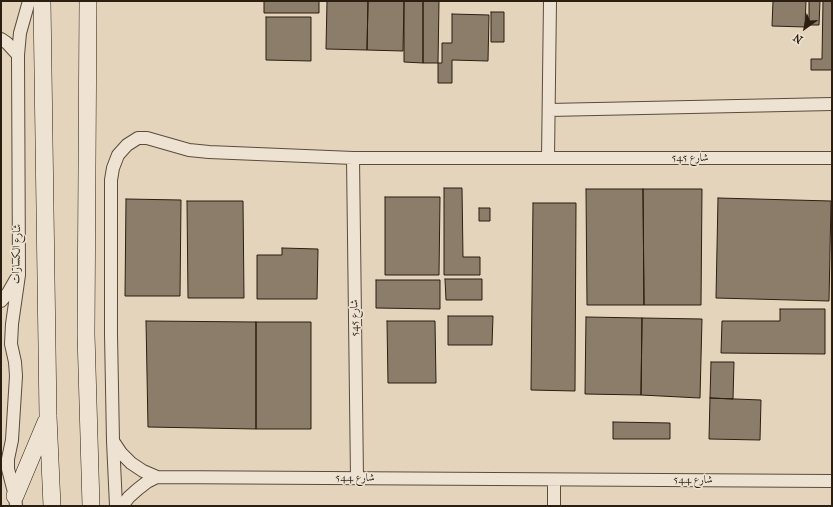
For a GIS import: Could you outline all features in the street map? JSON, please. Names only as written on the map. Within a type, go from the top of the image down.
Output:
[{"type":"street","name":"شارع الكسارات","points":[[15,501],[8,469],[8,459],[12,440],[16,376],[11,344],[12,324],[19,275],[18,55],[20,33],[29,1]]},
{"type":"street","points":[[42,1],[48,416],[52,506]]},
{"type":"street","points":[[88,1],[86,334],[91,506]]},
{"type":"street","points":[[548,158],[550,1]]},
{"type":"street","points":[[1,39],[18,55]]},
{"type":"street","points":[[549,110],[832,104]]},
{"type":"street","name":"شارع 545","points":[[113,441],[110,180],[118,155],[127,144],[138,138],[147,138],[190,150],[209,152],[353,158],[832,158]]},
{"type":"street","name":"شارع 545","points":[[353,158],[357,478]]},
{"type":"street","points":[[1,301],[8,293],[19,275]]},
{"type":"street","points":[[15,501],[48,416]]},
{"type":"street","points":[[113,441],[116,506]]},
{"type":"street","name":"شارع 544","points":[[113,441],[121,453],[131,463],[143,471],[157,477],[832,481]]},
{"type":"street","points":[[122,506],[138,489],[157,477]]},
{"type":"street","points":[[554,480],[554,506]]},
{"type":"building","points":[[264,1],[319,1],[319,13],[264,13]]},
{"type":"building","points":[[327,1],[368,1],[367,50],[326,49]]},
{"type":"building","points":[[368,1],[404,1],[403,51],[367,50]]},
{"type":"building","points":[[404,1],[423,1],[423,63],[404,62]]},
{"type":"building","points":[[423,1],[439,1],[438,63],[423,63]]},
{"type":"building","points":[[773,1],[806,1],[805,27],[772,26]]},
{"type":"building","points":[[809,1],[820,1],[819,25],[809,25]]},
{"type":"building","points":[[823,1],[832,1],[832,70],[811,70],[811,59],[822,59]]},
{"type":"building","points":[[491,12],[504,12],[504,42],[491,42]]},
{"type":"building","points":[[452,14],[489,15],[488,61],[452,60],[452,83],[438,83],[438,63],[442,63],[442,43],[452,43]]},
{"type":"building","points":[[266,17],[311,17],[311,61],[266,60]]},
{"type":"building","points":[[444,188],[462,188],[463,257],[480,257],[480,275],[444,275]]},
{"type":"building","points":[[586,189],[643,189],[644,305],[587,305]]},
{"type":"building","points":[[643,189],[702,189],[701,305],[644,305]]},
{"type":"building","points":[[385,197],[440,197],[439,275],[385,275]]},
{"type":"building","points":[[718,198],[831,201],[829,301],[716,298]]},
{"type":"building","points":[[126,199],[181,200],[180,296],[125,296]]},
{"type":"building","points":[[187,201],[243,201],[244,298],[188,298]]},
{"type":"building","points":[[533,203],[576,203],[575,391],[531,390]]},
{"type":"building","points":[[479,208],[490,208],[490,221],[479,221]]},
{"type":"building","points":[[282,248],[318,249],[317,299],[257,299],[257,255],[282,255]]},
{"type":"building","points":[[445,279],[482,279],[482,300],[446,300]]},
{"type":"building","points":[[376,280],[440,280],[440,309],[376,308]]},
{"type":"building","points":[[780,309],[825,309],[825,354],[721,353],[722,321],[780,321]]},
{"type":"building","points":[[448,316],[493,316],[492,345],[448,345]]},
{"type":"building","points":[[586,317],[642,318],[641,395],[585,394]]},
{"type":"building","points":[[642,318],[702,319],[700,398],[641,395]]},
{"type":"building","points":[[146,321],[256,322],[256,429],[148,427]]},
{"type":"building","points":[[387,321],[435,321],[436,383],[388,383]]},
{"type":"building","points":[[256,322],[311,322],[311,429],[256,429]]},
{"type":"building","points":[[711,362],[734,362],[733,399],[710,398]]},
{"type":"building","points":[[710,398],[761,400],[760,440],[709,439]]},
{"type":"building","points":[[613,422],[670,423],[670,439],[613,439]]}]
